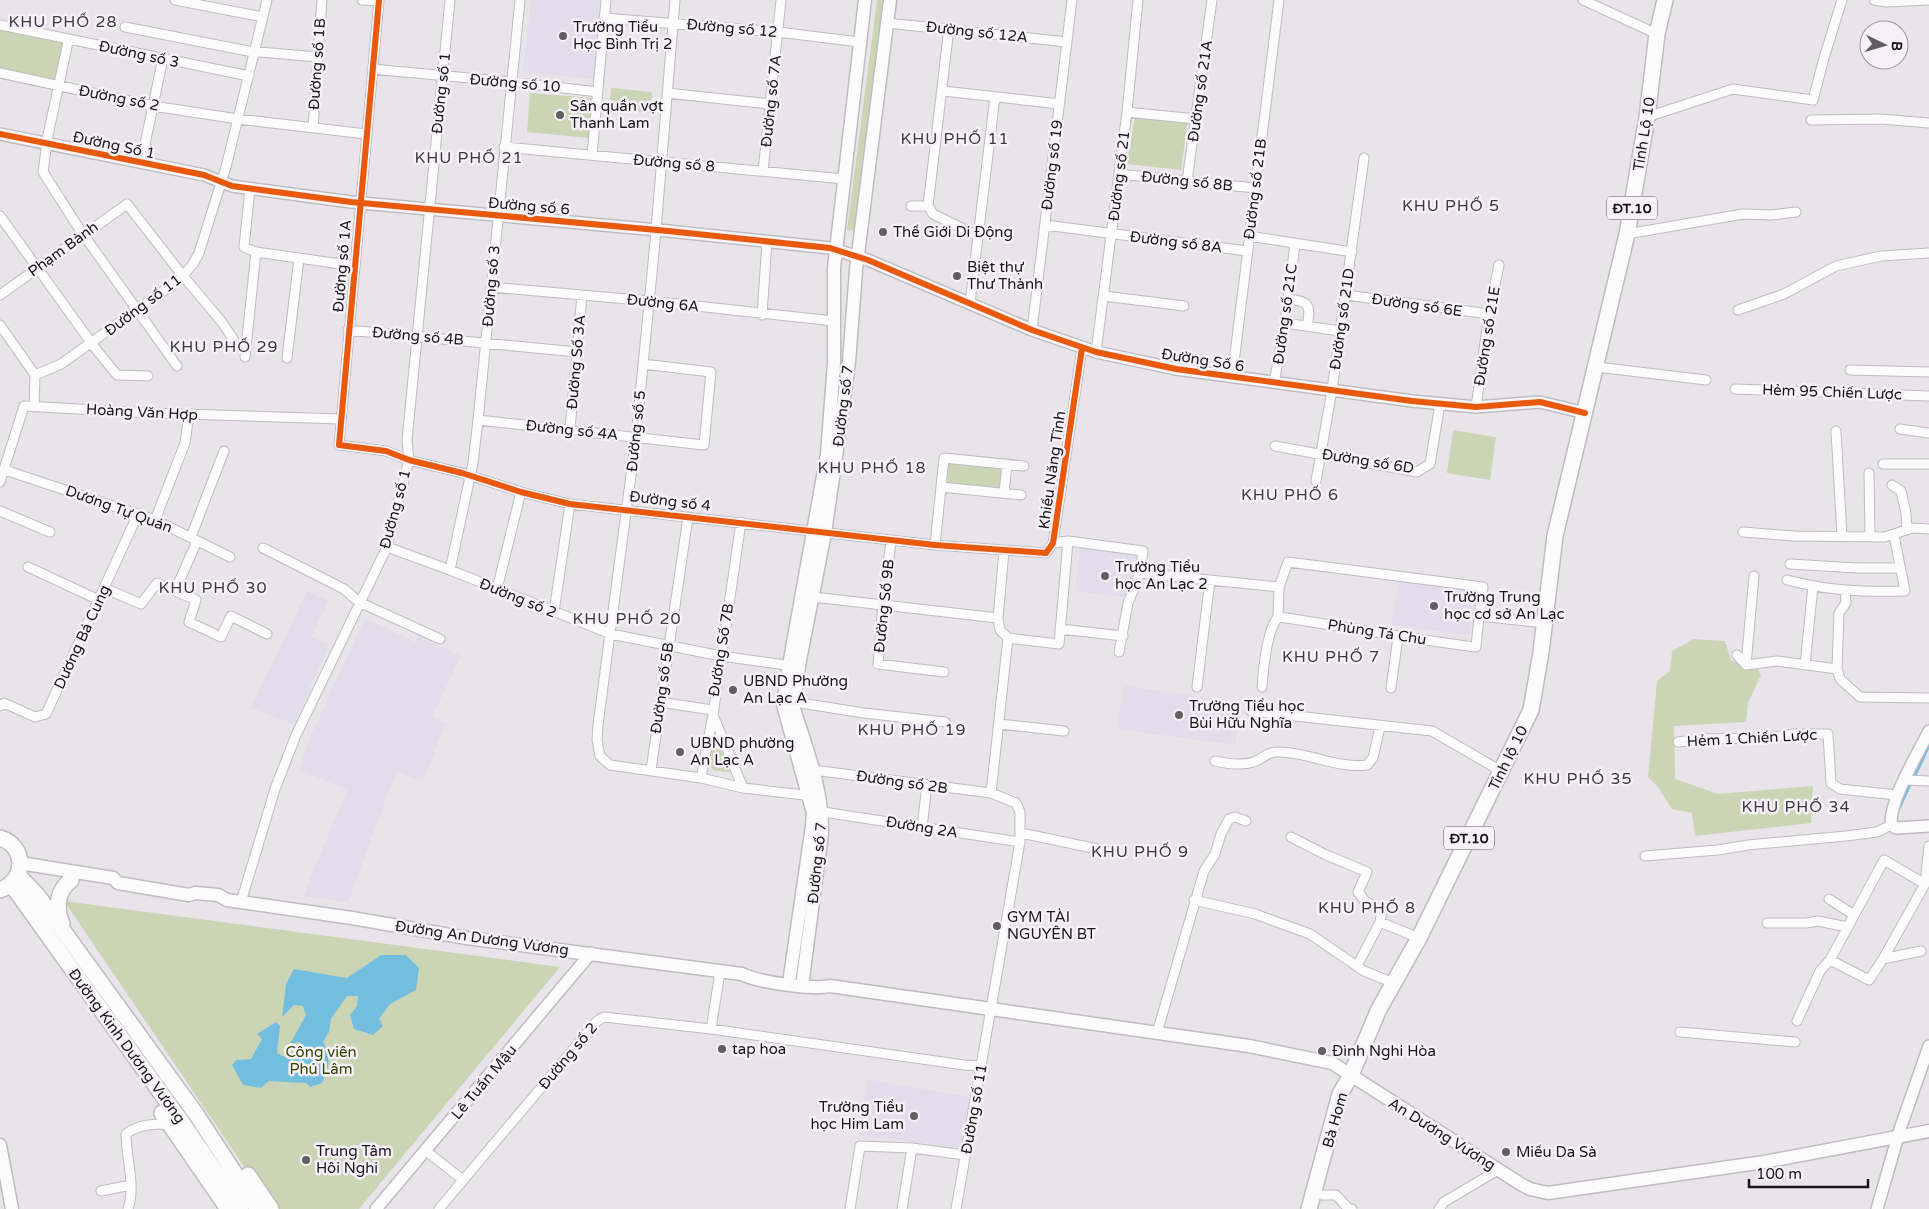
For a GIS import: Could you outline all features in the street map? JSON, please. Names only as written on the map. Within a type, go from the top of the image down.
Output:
[{"type":"main road","name":"Đường số 7","points":[[802,982],[822,834],[823,812],[814,796],[784,705],[813,597],[834,363],[836,249],[865,0]]},
{"type":"main road","name":"Đường số 7","points":[[789,980],[812,826],[814,796],[813,770],[794,708],[794,666],[848,362],[858,257],[890,0]]},
{"type":"main road","name":"Tỉnh Lộ 10","points":[[1584,413],[1597,367],[1628,234],[1647,117],[1657,34],[1665,0]]},
{"type":"main road","name":"Tỉnh lộ 10","points":[[1350,1077],[1379,1009],[1418,938],[1531,710],[1555,536],[1584,413]]},
{"type":"main road","points":[[0,826],[4,840],[16,850],[12,879]]},
{"type":"main road","name":"Đường An Dương Vương","points":[[12,879],[113,878],[118,883]]},
{"type":"main road","name":"Đường An Dương Vương","points":[[12,879],[71,880],[111,886],[118,883],[189,895],[195,893],[218,895],[223,900],[352,918],[467,938],[591,953],[720,972],[742,974],[751,971],[822,988],[830,986],[991,1010]]},
{"type":"main road","name":"Đường Kinh Dương Vương","points":[[12,879],[38,896],[196,1114],[258,1209]]},
{"type":"main road","name":"Đường Kinh Dương Vương","points":[[12,879],[170,1124],[228,1209]]},
{"type":"main road","name":"Đường Kinh Dương Vương","points":[[12,879],[241,1209]]},
{"type":"main road","points":[[68,937],[59,916],[58,906],[63,888],[71,880]]},
{"type":"main road","name":"Đường Kinh Dương Vương","points":[[68,937],[80,941],[130,1005],[187,1084],[271,1209]]},
{"type":"main road","name":"An Dương Vương","points":[[991,1010],[1249,1046],[1332,1064],[1498,1170],[1530,1189],[1548,1193],[1692,1173],[1929,1132]]},
{"type":"main road","name":"Bà Hom","points":[[1309,1209],[1318,1199],[1350,1097],[1350,1077]]},
{"type":"main road","points":[[0,1145],[12,1209]]},
{"type":"street","points":[[175,0],[263,17]]},
{"type":"street","name":"Đường số 11","points":[[35,375],[61,364],[138,310],[183,276],[199,253],[222,183],[250,76],[267,0]]},
{"type":"street","name":"Đường số 1B","points":[[313,128],[322,0]]},
{"type":"street","points":[[362,0],[379,0]]},
{"type":"street","name":"Đường số 1A","points":[[339,445],[379,0]]},
{"type":"street","name":"Đường số 1","points":[[241,902],[275,789],[296,735],[387,546],[409,460],[407,440],[450,0]]},
{"type":"street","name":"Đường số 3","points":[[450,570],[470,475],[478,420],[520,0]]},
{"type":"street","points":[[592,155],[606,0]]},
{"type":"street","name":"Đường số 5","points":[[675,0],[650,301],[636,437],[597,740],[600,756],[610,765],[701,778],[742,788],[814,796]]},
{"type":"street","name":"Đường số 7A","points":[[763,171],[781,0]]},
{"type":"street","name":"Đường số 19","points":[[1032,330],[1072,0]]},
{"type":"street","name":"Đường số 21","points":[[1096,352],[1127,112],[1138,0]]},
{"type":"street","name":"Đường số 21A","points":[[1187,181],[1212,0]]},
{"type":"street","name":"Đường số 21B","points":[[1232,378],[1279,0]]},
{"type":"street","points":[[1583,0],[1657,34]]},
{"type":"street","points":[[1647,117],[1733,89],[1814,100],[1824,58],[1842,0]]},
{"type":"street","points":[[1874,0],[1886,2],[1929,0]]},
{"type":"street","name":"Đường số 12","points":[[604,18],[778,32],[859,42]]},
{"type":"street","name":"Đường số 12A","points":[[887,23],[950,28],[1067,42]]},
{"type":"street","name":"Đường số 3","points":[[0,25],[250,76]]},
{"type":"street","points":[[125,27],[255,52],[317,57]]},
{"type":"street","points":[[950,28],[928,206],[934,214],[978,236]]},
{"type":"street","points":[[71,40],[68,42],[46,144],[43,167],[45,177],[177,366]]},
{"type":"street","points":[[141,163],[163,58]]},
{"type":"street","name":"Đường số 10","points":[[372,69],[598,92]]},
{"type":"street","name":"Đường số 2","points":[[0,73],[153,106],[238,119]]},
{"type":"street","points":[[943,91],[1060,104]]},
{"type":"street","points":[[667,94],[770,104]]},
{"type":"street","points":[[970,303],[995,97]]},
{"type":"street","points":[[1127,112],[1196,119]]},
{"type":"street","points":[[238,119],[366,134]]},
{"type":"street","points":[[1811,120],[1881,119],[1929,122]]},
{"type":"street","name":"Đường Số 1","points":[[0,134],[204,175],[222,183]]},
{"type":"street","name":"Đường số 8","points":[[504,147],[844,180]]},
{"type":"street","name":"Đường số 21D","points":[[1316,481],[1332,390],[1364,158]]},
{"type":"street","name":"Đường số 8B","points":[[1119,174],[1255,188]]},
{"type":"street","name":"Đường số 6","points":[[222,183],[250,189],[360,203],[656,230],[836,249]]},
{"type":"street","points":[[250,189],[244,247],[256,252],[354,266]]},
{"type":"street","name":"Phạm Bành","points":[[0,295],[127,204],[183,276]]},
{"type":"street","points":[[911,206],[928,206]]},
{"type":"street","points":[[1628,234],[1744,214],[1771,215],[1796,212]]},
{"type":"street","points":[[0,216],[91,343],[117,375],[148,376]]},
{"type":"street","name":"Đường số 8A","points":[[1045,225],[1247,251]]},
{"type":"street","points":[[1249,236],[1352,252]]},
{"type":"street","points":[[762,315],[767,241]]},
{"type":"street","name":"Đường số 21C","points":[[1274,383],[1285,323],[1295,244]]},
{"type":"street","name":"Đường Số 6","points":[[836,249],[1032,330],[1096,352],[1176,369],[1232,378],[1476,407],[1540,402],[1584,413]]},
{"type":"street","points":[[245,357],[256,252]]},
{"type":"street","points":[[1738,310],[1784,294],[1836,266],[1881,256],[1929,252]]},
{"type":"street","points":[[287,358],[299,258]]},
{"type":"street","name":"Đường số 21E","points":[[1476,407],[1488,314],[1499,265]]},
{"type":"street","points":[[183,276],[221,321],[234,340]]},
{"type":"street","name":"Đường 6A","points":[[491,287],[650,301],[762,315],[834,321]]},
{"type":"street","name":"Đường Số 3A","points":[[570,430],[582,295]]},
{"type":"street","name":"Đường số 6E","points":[[1346,295],[1488,314]]},
{"type":"street","points":[[1104,296],[1184,306]]},
{"type":"street","points":[[1288,298],[1300,300],[1307,304],[1309,312],[1307,326]]},
{"type":"street","points":[[1285,323],[1340,331]]},
{"type":"street","points":[[0,325],[35,375],[34,407],[24,406],[0,482]]},
{"type":"street","name":"Đường số 4B","points":[[348,330],[577,352]]},
{"type":"street","name":"Khiếu Năng Tĩnh","points":[[1004,551],[1046,553],[1053,543],[1082,348]]},
{"type":"street","name":"Đường số 4A","points":[[478,420],[704,445],[711,372],[643,364]]},
{"type":"street","points":[[1597,367],[1706,380]]},
{"type":"street","points":[[1850,370],[1929,372]]},
{"type":"street","name":"Hẻm 95 Chiến Lược","points":[[1734,389],[1929,396]]},
{"type":"street","name":"Đường số 6D","points":[[1275,446],[1417,472],[1430,464],[1440,404]]},
{"type":"street","name":"Hoàng Văn Hợp","points":[[34,407],[341,419]]},
{"type":"street","points":[[155,520],[185,443],[189,414]]},
{"type":"street","points":[[1900,429],[1929,433]]},
{"type":"street","points":[[1836,432],[1842,536]]},
{"type":"street","name":"Đường số 4","points":[[339,445],[386,451],[409,460],[470,475],[521,492],[570,504],[741,522],[891,541],[1004,551]]},
{"type":"street","points":[[175,591],[224,451]]},
{"type":"street","points":[[935,545],[944,458],[1024,466]]},
{"type":"street","points":[[1004,493],[1008,464]]},
{"type":"street","points":[[1884,464],[1929,464]]},
{"type":"street","name":"Dương Tự Quán","points":[[5,470],[155,520],[230,557]]},
{"type":"street","points":[[1869,473],[1870,537]]},
{"type":"street","points":[[1892,484],[1901,491],[1906,513],[1907,530]]},
{"type":"street","points":[[941,487],[1021,494]]},
{"type":"street","points":[[497,589],[521,492]]},
{"type":"street","points":[[554,612],[570,504]]},
{"type":"street","points":[[0,511],[50,532]]},
{"type":"street","name":"Dương Bá Cung","points":[[0,706],[4,703],[35,717],[46,714],[138,514]]},
{"type":"street","name":"Đường số 5B","points":[[651,770],[688,517]]},
{"type":"street","name":"Đường Số 7B","points":[[701,778],[713,712],[741,522]]},
{"type":"street","points":[[1743,532],[1794,536],[1870,537],[1894,534],[1912,528],[1929,529]]},
{"type":"street","points":[[1788,580],[1845,591],[1905,591],[1894,534]]},
{"type":"street","name":"Đường Số 9B","points":[[891,541],[878,664],[944,672]]},
{"type":"street","points":[[1053,543],[1068,541],[1143,551],[1140,573],[1128,603],[1119,652]]},
{"type":"street","points":[[1004,551],[998,618],[1000,630],[1008,638],[1058,644],[1068,541]]},
{"type":"street","name":"Đường số 2","points":[[387,546],[611,634],[721,656],[794,666]]},
{"type":"street","points":[[263,548],[344,590],[360,602],[440,639]]},
{"type":"street","name":"Phùng Tá Chu","points":[[1288,562],[1483,587],[1476,646],[1398,637],[1345,626],[1278,617],[1279,587],[1288,562]]},
{"type":"street","points":[[1790,564],[1857,568],[1900,568]]},
{"type":"street","points":[[28,567],[99,600]]},
{"type":"street","points":[[1140,573],[1279,587]]},
{"type":"street","points":[[1746,665],[1754,576]]},
{"type":"street","points":[[1197,687],[1210,580]]},
{"type":"street","points":[[104,588],[141,604],[157,583],[196,600],[189,622],[221,637],[231,616],[267,634]]},
{"type":"street","points":[[1805,665],[1812,586]]},
{"type":"street","points":[[1845,591],[1846,603],[1840,613],[1837,669],[1840,679],[1860,697],[1929,698]]},
{"type":"street","points":[[813,597],[998,618]]},
{"type":"street","points":[[1479,616],[1544,624]]},
{"type":"street","points":[[1262,687],[1263,670],[1272,625],[1278,617]]},
{"type":"street","points":[[1060,629],[1123,636]]},
{"type":"street","points":[[1391,688],[1398,637]]},
{"type":"street","points":[[991,1010],[1021,838],[1020,812],[1016,803],[991,793],[1008,638]]},
{"type":"street","points":[[1737,655],[1746,665]]},
{"type":"street","points":[[1746,665],[1777,661],[1837,669]]},
{"type":"street","points":[[660,702],[713,712]]},
{"type":"street","points":[[794,702],[864,713],[945,722]]},
{"type":"street","points":[[1251,711],[1432,732],[1501,771]]},
{"type":"street","name":"Đường Số 7B","points":[[713,712],[742,788]]},
{"type":"street","points":[[999,724],[1064,731]]},
{"type":"street","points":[[1215,761],[1231,765],[1254,762],[1266,754],[1279,752],[1355,767],[1367,765],[1373,758],[1380,727]]},
{"type":"street","points":[[1890,825],[1890,818],[1897,795],[1910,780],[1929,731]]},
{"type":"street","name":"Hẻm 1 Chiến Lược","points":[[1678,742],[1700,739],[1765,738],[1794,734],[1828,734],[1831,783],[1840,789],[1897,795]]},
{"type":"street","name":"Đường số 2B","points":[[813,770],[991,793]]},
{"type":"street","points":[[1910,780],[1929,781]]},
{"type":"street","points":[[922,827],[927,785]]},
{"type":"street","name":"Đường 2A","points":[[823,812],[1107,851]]},
{"type":"street","points":[[1157,1033],[1194,900],[1204,871],[1215,854],[1221,834],[1229,819],[1235,817],[1246,821]]},
{"type":"street","points":[[1890,825],[1896,828],[1929,826]]},
{"type":"street","points":[[1645,856],[1846,836],[1877,832],[1890,825]]},
{"type":"street","points":[[1291,837],[1366,872],[1358,892],[1365,901],[1382,911],[1380,922],[1357,966]]},
{"type":"street","points":[[1830,960],[1869,980],[1883,959],[1925,884],[1929,846]]},
{"type":"street","points":[[1797,1021],[1820,971],[1830,960],[1884,860],[1925,884]]},
{"type":"street","points":[[1194,900],[1255,914],[1310,934],[1364,971],[1394,983]]},
{"type":"street","points":[[1828,900],[1854,915]]},
{"type":"street","points":[[1767,923],[1806,923],[1818,921],[1847,927]]},
{"type":"street","points":[[1380,922],[1418,938]]},
{"type":"street","points":[[1883,959],[1921,951]]},
{"type":"street","name":"Lê Tuấn Mậu","points":[[376,1209],[591,953]]},
{"type":"street","points":[[711,1028],[720,972]]},
{"type":"street","name":"Đường số 11","points":[[956,1209],[991,1010]]},
{"type":"street","name":"Đường số 2","points":[[439,1209],[597,1020],[604,1017],[711,1028],[964,1065],[982,1066]]},
{"type":"street","points":[[1680,1032],[1795,1042]]},
{"type":"street","points":[[1877,1209],[1897,1138],[1929,1046]]},
{"type":"street","points":[[128,1209],[132,1196],[132,1185],[126,1149],[126,1134],[133,1128],[153,1124],[170,1124]]},
{"type":"street","points":[[850,1209],[860,1146],[912,1148],[965,1155]]},
{"type":"street","points":[[902,1209],[912,1148]]},
{"type":"street","points":[[426,1151],[463,1180]]},
{"type":"street","points":[[1439,1209],[1444,1202],[1498,1170]]},
{"type":"street","points":[[101,1191],[132,1185]]},
{"type":"street","points":[[1318,1199],[1336,1195],[1348,1208],[1352,1209]]},
{"type":"shaded area","name":"Trường Tiểu Học Bình Trị 2","points":[[531,0],[603,0],[594,79],[523,72]]},
{"type":"shaded area","name":"Trường Tiểu học An Lạc 2","points":[[1080,548],[1137,554],[1129,598],[1075,591]]},
{"type":"shaded area","name":"Trường Trung học cơ sở An Lạc","points":[[1399,577],[1475,588],[1469,635],[1391,625]]},
{"type":"shaded area","points":[[307,591],[329,601],[311,637],[329,645],[294,724],[251,708]]},
{"type":"shaded area","points":[[365,618],[415,642],[418,636],[461,656],[432,717],[446,723],[423,781],[396,772],[348,902],[303,896],[347,790],[299,769],[310,737]]},
{"type":"shaded area","name":"Trường Tiểu học Bùi Hữu Nghĩa","points":[[1124,686],[1241,702],[1235,745],[1117,729]]},
{"type":"shaded area","name":"Trường Tiểu học Him Lam","points":[[867,1079],[970,1097],[961,1148],[858,1135]]},
{"type":"green space","points":[[877,0],[886,0],[856,231],[847,230]]},
{"type":"green space","points":[[0,29],[64,43],[55,81],[0,69]]},
{"type":"green space","points":[[611,88],[652,92],[650,113],[609,109]]},
{"type":"green space","name":"Sân quần vợt Thanh Lam","points":[[530,93],[593,98],[589,138],[527,132]]},
{"type":"green space","points":[[1135,114],[1188,119],[1181,170],[1127,164]]},
{"type":"green space","points":[[1453,430],[1496,437],[1490,480],[1447,473]]},
{"type":"green space","points":[[949,463],[1002,468],[1000,489],[947,484]]},
{"type":"green space","points":[[1694,639],[1725,641],[1731,661],[1757,667],[1761,675],[1748,703],[1746,722],[1674,726],[1675,779],[1718,794],[1813,786],[1811,823],[1695,836],[1692,813],[1672,809],[1657,786],[1648,777],[1657,681],[1670,671],[1672,651]]},
{"type":"green space","points":[[715,727],[733,769],[731,772],[714,771],[710,766]]},
{"type":"green space","name":"Công viên Phú Lâm","points":[[64,901],[560,967],[359,1209],[273,1209]]},
{"type":"water","points":[[381,955],[406,955],[419,968],[416,990],[390,1004],[379,1019],[383,1026],[373,1035],[354,1029],[350,1015],[357,1006],[358,996],[347,996],[331,1019],[329,1032],[323,1042],[328,1052],[328,1062],[322,1083],[310,1087],[306,1083],[269,1081],[261,1088],[243,1085],[232,1065],[236,1060],[251,1059],[262,1039],[257,1034],[276,1022],[280,1026],[277,1053],[289,1059],[302,1051],[299,1042],[290,1044],[306,1015],[303,1006],[294,1005],[282,1017],[286,984],[294,969],[347,978]]},
{"type":"waterway","points":[[1914,778],[1929,746]]},
{"type":"waterway","points":[[1899,809],[1911,783]]},
{"type":"cycle path","points":[[379,0],[339,445],[386,451],[409,460],[570,504],[935,545],[1046,553],[1053,543],[1082,348]]},
{"type":"cycle path","points":[[0,134],[204,175],[232,186],[351,202],[830,248],[868,260],[1032,330],[1096,352],[1176,369],[1412,401],[1476,407],[1540,402],[1585,413]]},
{"type":"place","name":"Trường Tiểu Học Bình Trị 2","points":[[563,36]]},
{"type":"place","name":"Sân quần vợt Thanh Lam","points":[[560,115]]},
{"type":"place","name":"Thế Giới Di Động","points":[[883,232]]},
{"type":"place","name":"Biệt thự Thư Thành","points":[[957,276]]},
{"type":"place","name":"Trường Tiểu học An Lạc 2","points":[[1105,576]]},
{"type":"place","name":"Trường Trung học cơ sở An Lạc","points":[[1434,606]]},
{"type":"place","name":"UBND Phường An Lạc A","points":[[733,690]]},
{"type":"place","name":"Trường Tiểu học Bùi Hữu Nghĩa","points":[[1179,715]]},
{"type":"place","name":"UBND phường An Lạc A","points":[[680,752]]},
{"type":"place","name":"GYM TÀI NGUYÊN BT","points":[[997,926]]},
{"type":"place","name":"tap hoa","points":[[722,1049]]},
{"type":"place","name":"Đình Nghi Hòa","points":[[1322,1051]]},
{"type":"place","name":"Trường Tiểu học Him Lam","points":[[914,1116]]},
{"type":"place","name":"Miếu Da Sà","points":[[1506,1152]]},
{"type":"place","name":"Trung Tâm Hôi Nghi","points":[[306,1160]]},
{"type":"district","name":"KHU PHỐ 28","points":[[63,22]]},
{"type":"district","name":"KHU PHỐ 11","points":[[955,139]]},
{"type":"district","name":"KHU PHỐ 21","points":[[469,158]]},
{"type":"district","name":"KHU PHỐ 5","points":[[1451,206]]},
{"type":"district","name":"KHU PHỐ 29","points":[[224,347]]},
{"type":"district","name":"KHU PHỐ 18","points":[[872,468]]},
{"type":"district","name":"KHU PHỐ 6","points":[[1290,495]]},
{"type":"district","name":"KHU PHỐ 30","points":[[213,588]]},
{"type":"district","name":"KHU PHỐ 20","points":[[627,619]]},
{"type":"district","name":"KHU PHỐ 7","points":[[1331,657]]},
{"type":"district","name":"KHU PHỐ 19","points":[[912,730]]},
{"type":"district","name":"KHU PHỐ 35","points":[[1578,779]]},
{"type":"district","name":"KHU PHỐ 34","points":[[1796,807]]},
{"type":"district","name":"KHU PHỐ 9","points":[[1140,852]]},
{"type":"district","name":"KHU PHỐ 8","points":[[1367,908]]}]
